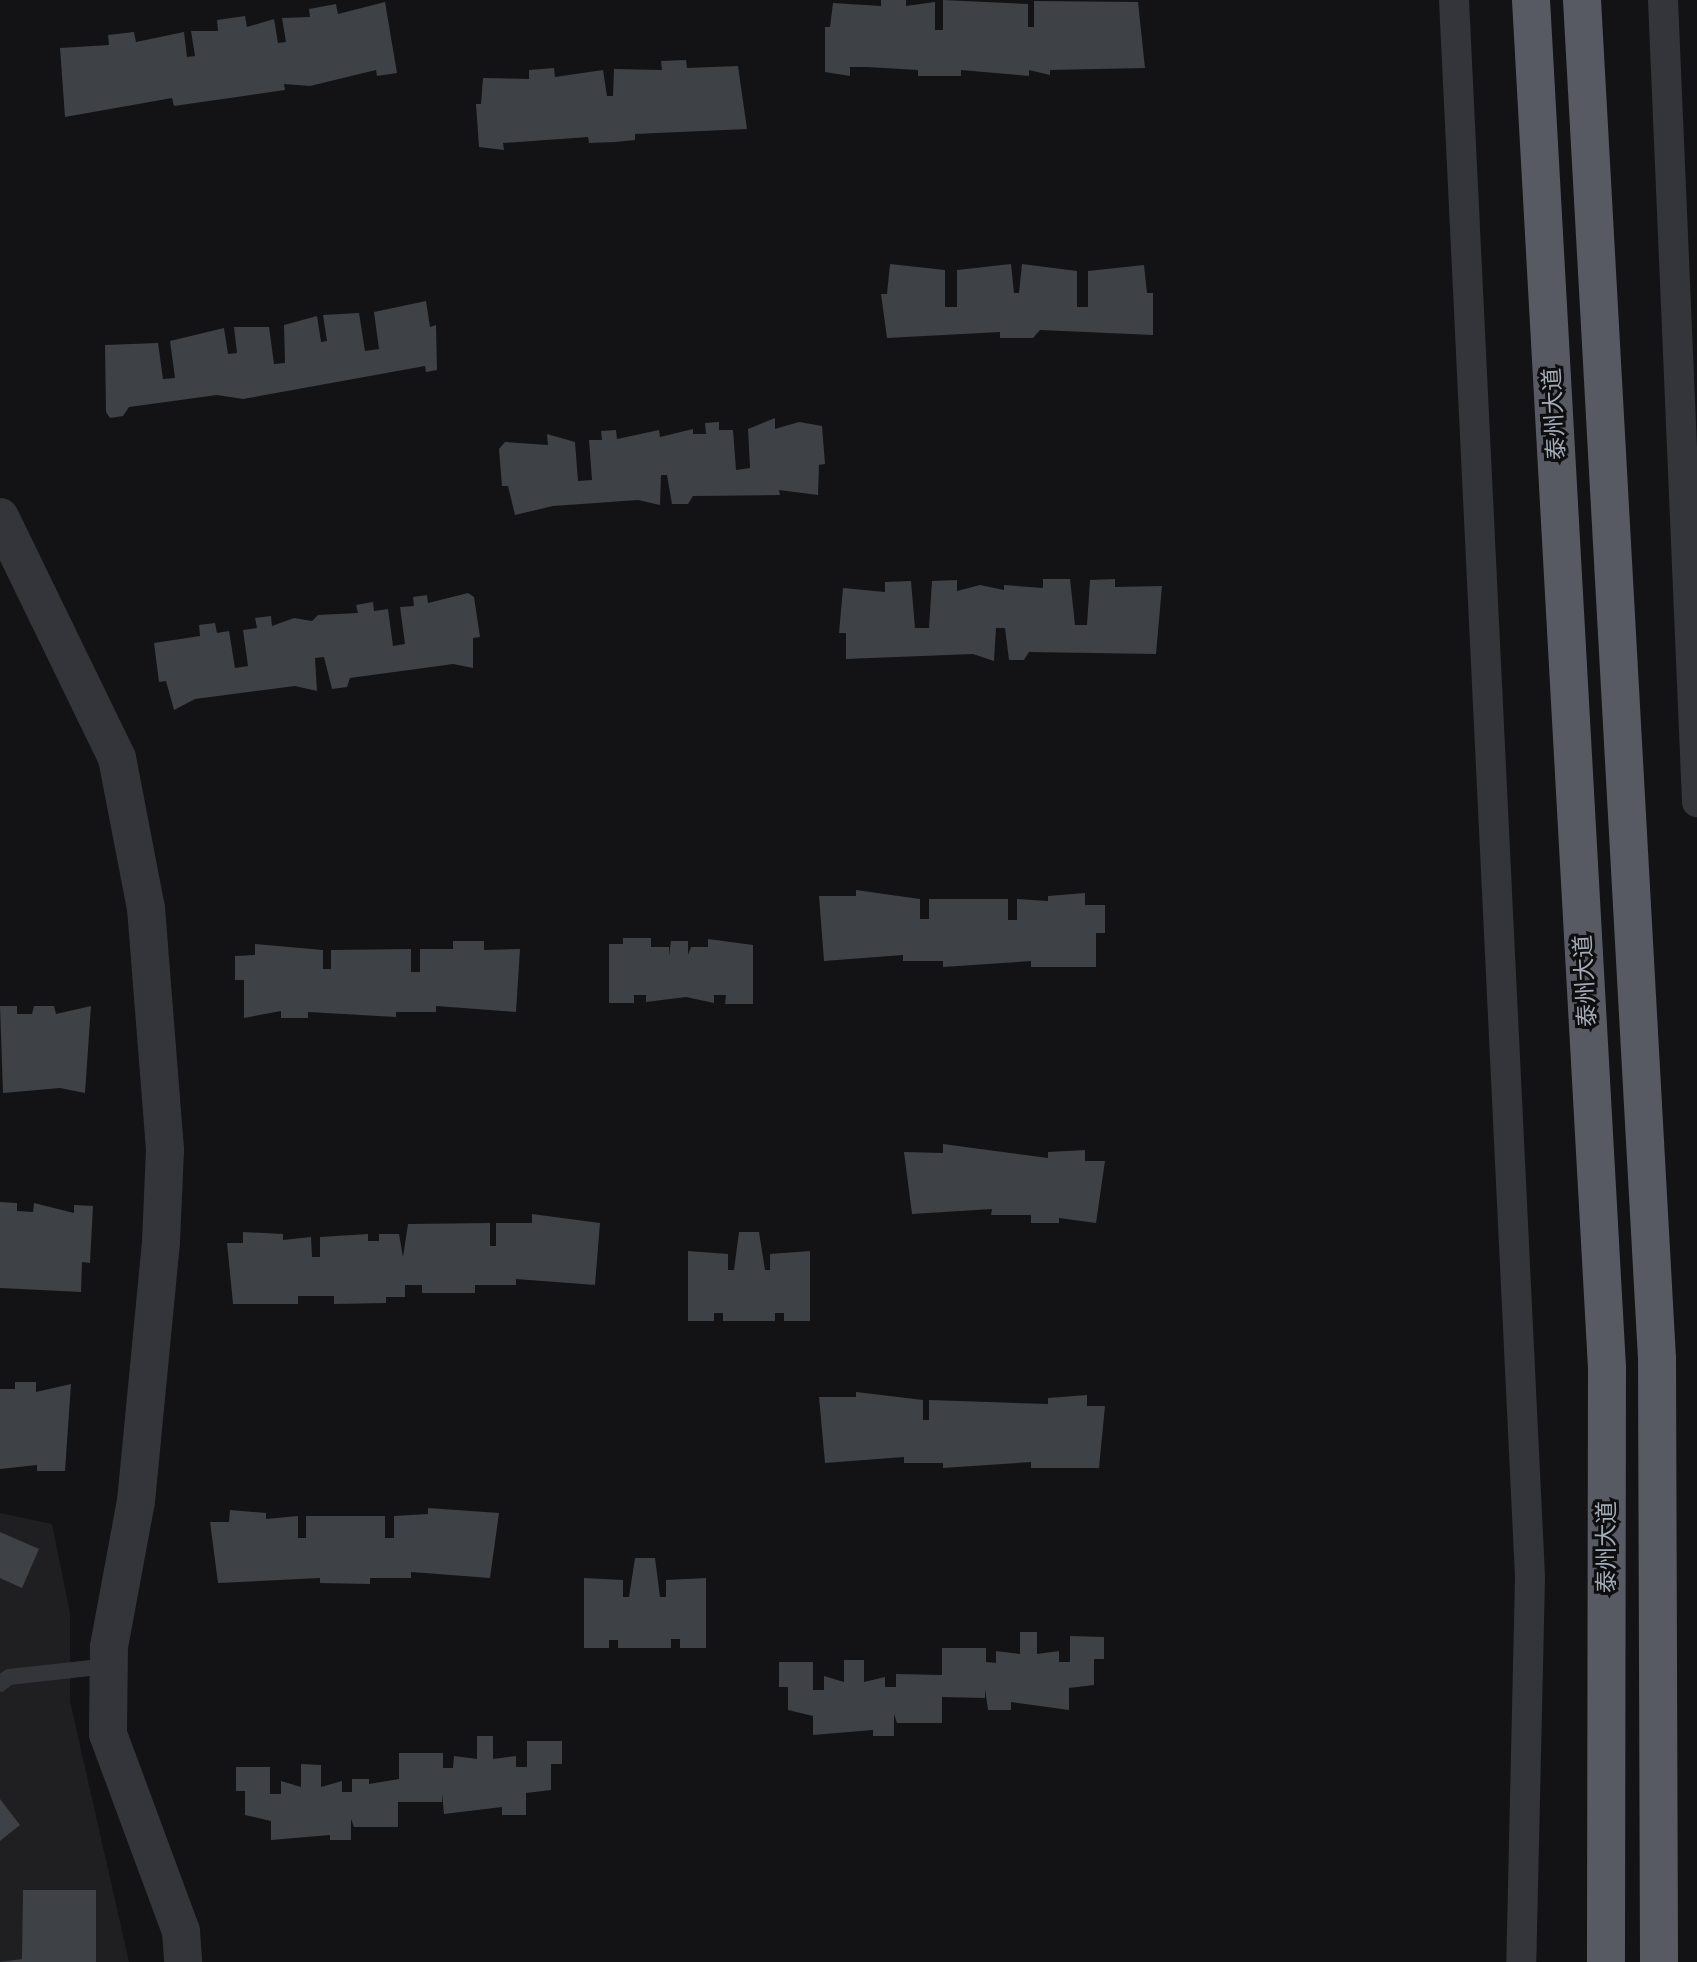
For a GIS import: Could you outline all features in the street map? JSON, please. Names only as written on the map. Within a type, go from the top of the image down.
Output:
[{"type":"highway","name":"泰州大道","points":[[1531,0],[1607,1369],[1606,1962]]},
{"type":"highway","points":[[1582,0],[1657,1359],[1659,1962]]},
{"type":"street","points":[[1454,0],[1530,1578],[1521,1962]]},
{"type":"street","points":[[1663,0],[1697,802]]},
{"type":"street","points":[[0,517],[117,758],[146,908],[164,1150],[161,1242],[136,1501],[109,1666],[108,1734],[181,1931],[183,1962]]},
{"type":"lane","points":[[0,1684],[9,1677],[109,1666]]},
{"type":"shaded area","points":[[0,1513],[52,1524],[70,1613],[70,1701],[129,1962],[0,1962]]},
{"type":"building","points":[[881,0],[906,0],[906,6],[935,2],[935,30],[943,30],[943,0],[1028,4],[1028,27],[1034,27],[1034,1],[1138,2],[1145,68],[1050,70],[1050,75],[1029,70],[1029,76],[961,70],[961,76],[918,76],[918,70],[867,67],[850,67],[850,76],[825,72],[825,27],[830,27],[833,3],[881,6]]},
{"type":"building","points":[[385,2],[397,73],[377,76],[376,70],[310,86],[284,84],[285,90],[174,106],[172,98],[65,117],[60,48],[109,45],[108,35],[134,32],[136,42],[184,32],[187,57],[195,56],[191,31],[218,31],[217,20],[245,16],[247,27],[274,19],[278,43],[286,42],[282,18],[310,17],[309,9],[336,4],[338,14]]},
{"type":"building","points":[[686,60],[687,68],[738,66],[747,129],[635,134],[635,140],[615,142],[589,143],[588,137],[503,143],[504,150],[479,147],[476,104],[481,104],[483,78],[529,79],[529,70],[554,68],[555,77],[603,70],[607,96],[613,96],[614,69],[662,70],[661,61]]},
{"type":"building","points":[[890,264],[945,270],[945,307],[957,307],[957,270],[1011,264],[1014,293],[1019,293],[1022,264],[1077,271],[1077,307],[1088,307],[1088,271],[1144,265],[1147,293],[1153,293],[1153,335],[1040,330],[1033,338],[1000,338],[1000,332],[887,338],[881,294],[887,294]]},
{"type":"building","points":[[426,301],[430,327],[436,325],[437,370],[426,372],[425,366],[243,399],[217,395],[129,407],[123,416],[110,418],[106,412],[105,345],[158,343],[163,379],[175,378],[170,341],[224,328],[228,354],[237,353],[234,327],[269,327],[274,364],[285,363],[284,325],[317,316],[321,342],[327,341],[323,315],[359,313],[365,351],[379,349],[374,312]]},
{"type":"building","points":[[775,418],[775,429],[799,422],[822,426],[825,464],[819,465],[818,495],[779,490],[780,495],[693,496],[688,504],[672,504],[667,475],[661,475],[660,505],[638,500],[553,506],[515,515],[508,486],[502,486],[499,449],[505,442],[548,445],[547,434],[575,442],[578,481],[592,480],[589,440],[602,440],[601,431],[616,430],[617,439],[659,430],[660,437],[693,429],[693,434],[706,434],[705,423],[719,422],[719,430],[733,430],[736,470],[750,468],[748,429]]},
{"type":"building","points":[[1043,579],[1070,579],[1075,625],[1087,625],[1090,580],[1115,579],[1115,587],[1162,586],[1156,654],[1029,652],[1024,660],[1009,660],[1005,628],[996,628],[994,661],[973,654],[846,659],[846,633],[839,633],[843,588],[885,592],[885,582],[911,581],[915,628],[929,628],[932,581],[957,580],[957,591],[980,585],[1004,590],[1004,585],[1043,588]]},
{"type":"building","points":[[468,593],[474,597],[480,637],[473,638],[473,668],[453,664],[350,678],[347,687],[332,689],[324,657],[315,658],[317,691],[295,686],[195,699],[174,710],[166,681],[159,682],[154,643],[200,636],[199,625],[215,623],[217,633],[229,631],[235,668],[248,666],[243,630],[257,628],[255,618],[271,616],[272,626],[294,618],[312,621],[318,615],[358,613],[356,605],[373,602],[374,611],[388,609],[393,646],[405,644],[400,607],[414,606],[413,597],[427,595],[428,603]]},
{"type":"building","points":[[856,890],[920,899],[920,919],[929,919],[929,899],[1008,899],[1008,920],[1017,920],[1017,899],[1048,901],[1048,896],[1085,893],[1085,905],[1105,905],[1105,933],[1096,933],[1096,967],[1031,967],[1031,961],[943,967],[943,961],[903,961],[903,955],[824,961],[819,896],[856,896]]},
{"type":"building","points":[[623,938],[651,938],[651,947],[669,947],[669,956],[671,941],[688,941],[688,955],[691,947],[708,947],[708,939],[753,945],[753,1004],[725,1004],[726,995],[714,995],[714,1003],[686,997],[646,1002],[646,995],[634,995],[634,1003],[609,1003],[609,944],[623,944]]},
{"type":"building","points":[[453,941],[484,941],[484,950],[520,949],[516,1012],[436,1006],[436,1012],[396,1012],[396,1017],[308,1012],[308,1018],[281,1018],[281,1011],[244,1018],[244,980],[235,980],[235,956],[255,955],[255,944],[323,950],[323,969],[331,969],[331,950],[411,949],[411,972],[420,972],[420,949],[453,949]]},
{"type":"building","points":[[0,1006],[17,1006],[17,1014],[32,1014],[34,1006],[54,1006],[56,1014],[91,1006],[85,1093],[60,1088],[3,1093]]},
{"type":"building","points":[[943,1144],[1048,1158],[1048,1152],[1085,1150],[1085,1161],[1105,1161],[1096,1223],[1059,1218],[1059,1223],[1031,1223],[1031,1215],[991,1215],[992,1209],[912,1214],[904,1152],[943,1153]]},
{"type":"building","points":[[0,1202],[17,1203],[17,1211],[33,1212],[34,1203],[74,1213],[74,1205],[93,1206],[90,1263],[82,1262],[81,1292],[0,1288]]},
{"type":"building","points":[[532,1214],[600,1223],[595,1285],[516,1279],[516,1285],[475,1285],[475,1293],[422,1293],[422,1285],[405,1285],[405,1297],[386,1297],[386,1303],[334,1304],[334,1296],[298,1296],[298,1304],[233,1304],[227,1243],[243,1243],[243,1232],[283,1234],[283,1240],[311,1237],[312,1257],[320,1257],[320,1237],[368,1234],[368,1241],[379,1241],[379,1234],[399,1234],[403,1257],[408,1224],[490,1223],[490,1246],[496,1246],[496,1223],[532,1223]]},
{"type":"building","points":[[739,1232],[759,1232],[765,1270],[770,1270],[770,1254],[810,1251],[810,1321],[784,1321],[784,1313],[775,1313],[775,1321],[723,1321],[723,1313],[714,1313],[714,1321],[688,1321],[688,1251],[728,1254],[728,1270],[734,1270]]},
{"type":"building","points":[[15,1382],[36,1382],[36,1392],[71,1384],[65,1471],[37,1471],[37,1465],[0,1469],[0,1389],[15,1389]]},
{"type":"building","points":[[856,1392],[923,1400],[923,1420],[929,1420],[929,1400],[1048,1404],[1048,1398],[1087,1395],[1087,1406],[1105,1406],[1099,1468],[1031,1468],[1031,1462],[943,1468],[943,1463],[904,1463],[904,1457],[825,1463],[819,1397],[856,1397]]},
{"type":"building","points":[[428,1508],[499,1513],[490,1578],[411,1572],[411,1578],[370,1578],[370,1584],[320,1583],[320,1578],[218,1583],[210,1522],[229,1522],[230,1510],[266,1513],[266,1519],[298,1516],[298,1538],[306,1538],[306,1516],[385,1516],[385,1538],[394,1538],[394,1516],[428,1514]]},
{"type":"building","points":[[0,1532],[39,1549],[22,1588],[0,1578]]},
{"type":"building","points":[[635,1558],[655,1558],[660,1597],[666,1597],[666,1580],[706,1578],[706,1648],[680,1648],[680,1639],[671,1639],[671,1648],[618,1648],[618,1640],[609,1640],[609,1648],[584,1648],[584,1578],[623,1580],[623,1597],[629,1597]]},
{"type":"building","points":[[1020,1632],[1037,1632],[1037,1654],[1059,1651],[1059,1662],[1070,1662],[1070,1636],[1104,1637],[1104,1659],[1094,1659],[1094,1685],[1069,1688],[1069,1710],[1011,1702],[1011,1710],[988,1710],[985,1689],[985,1698],[942,1697],[942,1723],[897,1723],[894,1714],[894,1736],[873,1736],[873,1730],[813,1735],[813,1716],[788,1710],[788,1687],[779,1687],[779,1662],[813,1662],[813,1690],[824,1690],[824,1676],[844,1682],[844,1660],[864,1660],[864,1682],[885,1677],[885,1687],[896,1687],[896,1674],[942,1675],[942,1648],[986,1648],[986,1662],[996,1663],[996,1651],[1020,1654]]},
{"type":"building","points":[[477,1736],[493,1736],[493,1759],[516,1756],[516,1767],[527,1767],[527,1741],[562,1741],[562,1764],[551,1764],[551,1790],[526,1793],[526,1815],[502,1815],[502,1807],[444,1814],[442,1793],[442,1802],[398,1802],[398,1827],[354,1827],[351,1819],[351,1840],[330,1840],[330,1835],[271,1840],[271,1821],[245,1815],[245,1791],[236,1791],[236,1767],[270,1767],[270,1794],[281,1794],[281,1781],[301,1787],[301,1764],[321,1765],[321,1787],[342,1781],[342,1792],[352,1792],[352,1779],[369,1779],[369,1784],[399,1779],[399,1753],[443,1753],[443,1768],[453,1768],[454,1756],[477,1759]]},
{"type":"building","points":[[0,1799],[20,1825],[0,1841]]},
{"type":"building","points":[[23,1890],[96,1890],[96,1962],[0,1962],[22,1959]]}]
